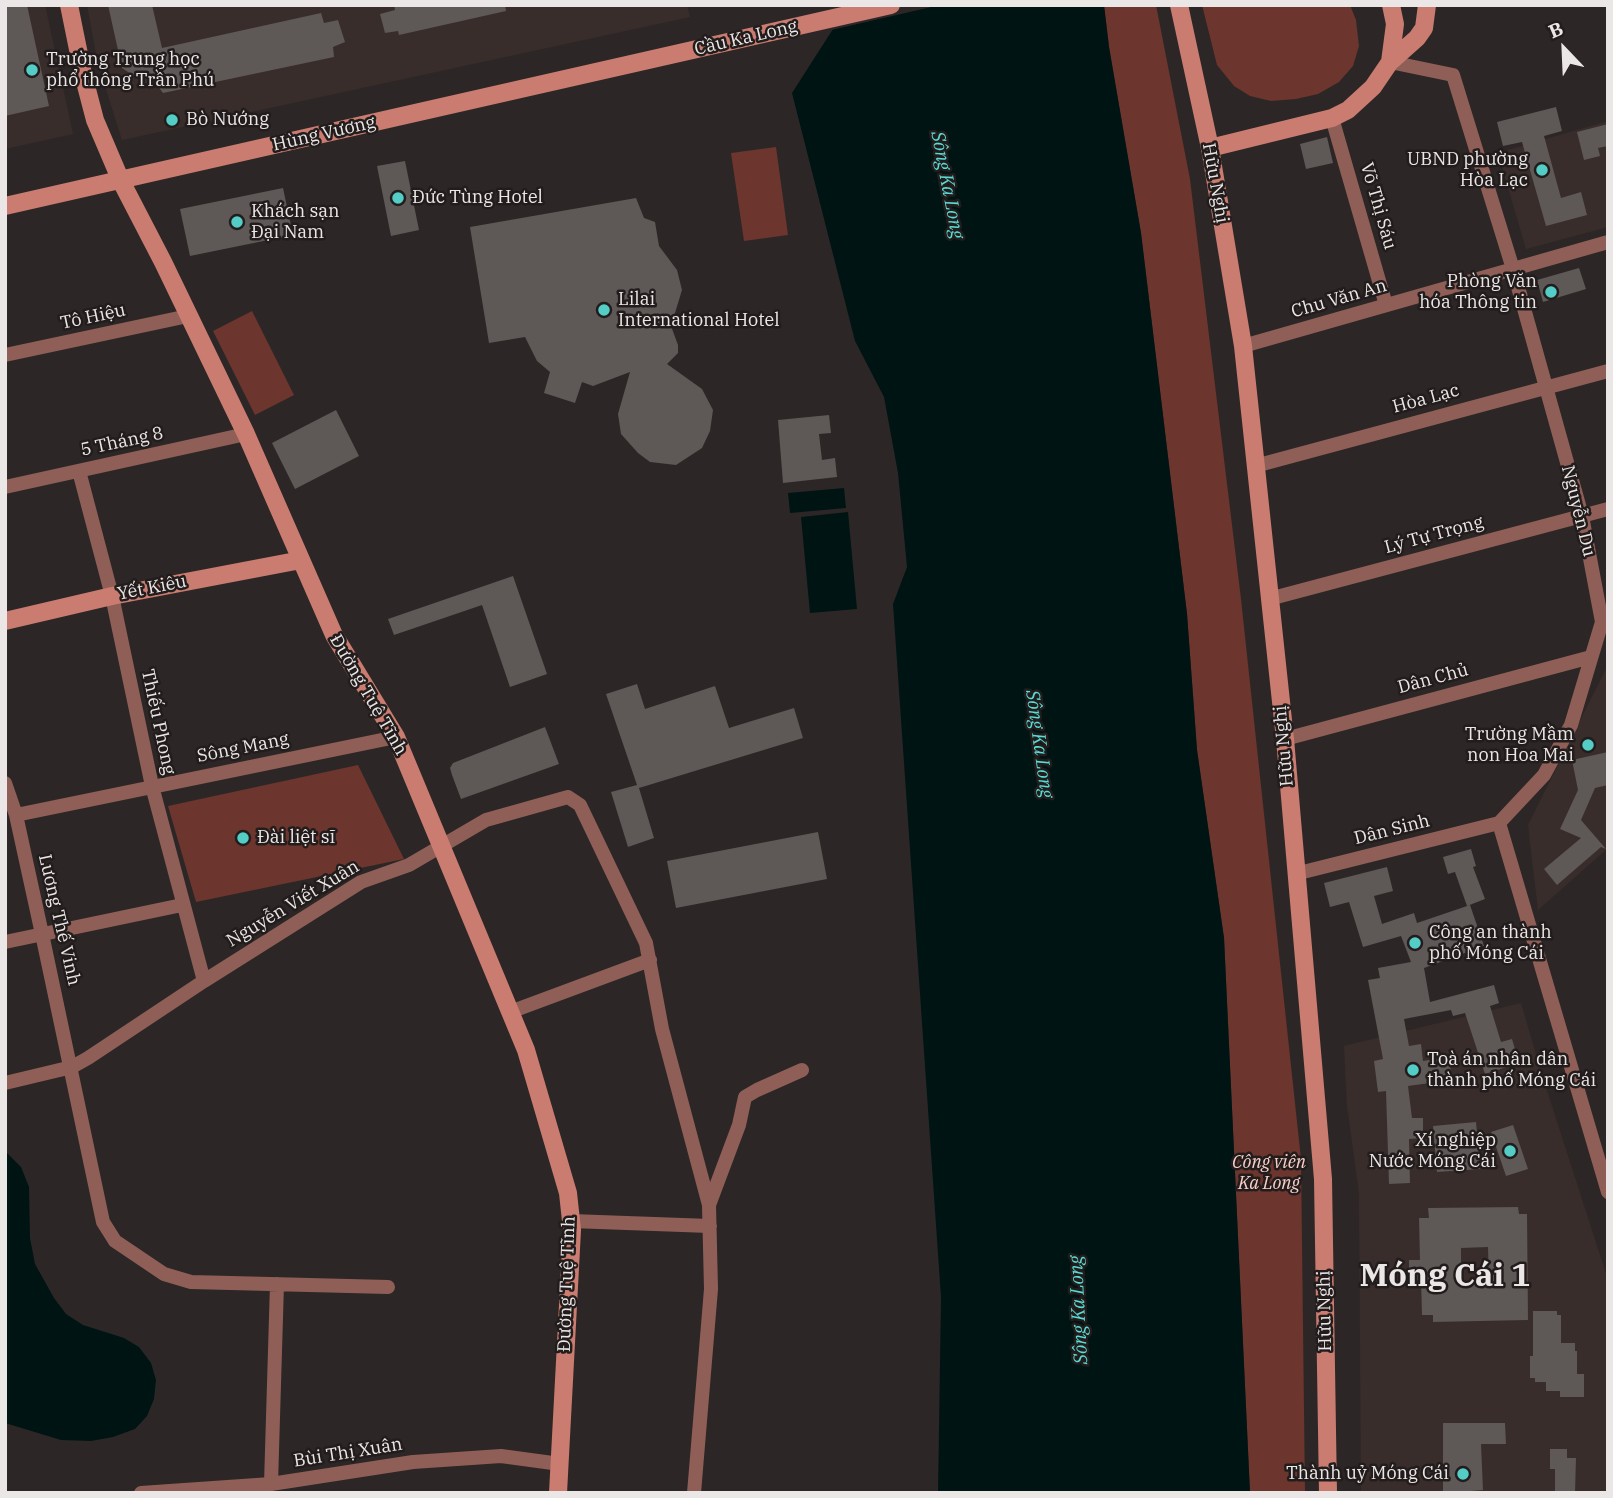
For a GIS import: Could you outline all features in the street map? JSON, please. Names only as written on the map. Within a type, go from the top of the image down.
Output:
[{"type":"street","name":"Đường Tuệ Tĩnh","points":[[69,5],[83,74],[96,120],[121,181],[246,434],[334,635],[396,737],[526,1050],[568,1193],[571,1222],[558,1493]]},
{"type":"street","name":"Cầu Ka Long","points":[[643,62],[891,5]]},
{"type":"street","name":"Hữu Nghị","points":[[1179,5],[1210,148],[1243,346],[1284,739],[1323,1179],[1328,1493]]},
{"type":"street","points":[[1390,62],[1395,24],[1391,5]]},
{"type":"street","points":[[1210,148],[1332,118],[1361,100],[1390,62],[1417,38],[1424,28],[1427,5]]},
{"type":"street","name":"Hùng Vương","points":[[5,206],[643,62]]},
{"type":"street","name":"Nguyễn Du","points":[[1390,62],[1453,75],[1513,269],[1582,516],[1602,622],[1571,724],[1544,775],[1499,823]]},
{"type":"street","name":"Võ Thị Sáu","points":[[1332,118],[1386,305]]},
{"type":"street","name":"Chu Văn An","points":[[1243,346],[1608,242]]},
{"type":"street","name":"Tô Hiệu","points":[[5,355],[188,316]]},
{"type":"street","name":"Hòa Lạc","points":[[1255,466],[1608,371]]},
{"type":"street","name":"5 Tháng 8","points":[[5,487],[246,434]]},
{"type":"street","name":"Thiếu Phong","points":[[79,471],[112,596],[152,786],[204,981]]},
{"type":"street","name":"Lý Tự Trọng","points":[[1269,599],[1608,509]]},
{"type":"street","name":"Yết Kiêu","points":[[5,621],[112,596],[301,560]]},
{"type":"street","name":"Dân Chủ","points":[[1284,739],[1591,657]]},
{"type":"street","name":"Sông Mang","points":[[16,815],[396,737]]},
{"type":"street","name":"Lương Thế Vinh","points":[[5,783],[16,815],[43,934],[103,1222],[115,1241],[164,1275],[191,1282],[388,1287]]},
{"type":"street","name":"Nguyễn Viết Xuân","points":[[5,1083],[72,1067],[360,883],[408,865],[486,821],[568,797],[580,804],[646,943],[662,1028],[709,1205]]},
{"type":"street","points":[[1499,823],[1608,1192]]},
{"type":"street","name":"Dân Sinh","points":[[1296,874],[1499,823]]},
{"type":"street","points":[[5,942],[182,905]]},
{"type":"street","points":[[510,1012],[650,960]]},
{"type":"street","points":[[694,1493],[711,1289],[709,1205],[739,1125],[745,1097],[802,1070]]},
{"type":"street","points":[[571,1222],[710,1226]]},
{"type":"street","points":[[271,1484],[277,1284]]},
{"type":"street","name":"Bùi Thị Xuân","points":[[141,1493],[271,1484],[413,1462],[501,1456],[560,1464]]},
{"type":"shaded area","name":"Trường Trung học phổ thông Trần Phú","points":[[5,5],[45,5],[73,134],[5,149]]},
{"type":"shaded area","points":[[87,5],[687,5],[690,17],[122,140],[98,64]]},
{"type":"shaded area","points":[[1608,121],[1608,227],[1526,249],[1498,153]]},
{"type":"shaded area","name":"Trường Mầm non Hoa Mai","points":[[1608,665],[1608,848],[1538,910],[1528,825]]},
{"type":"shaded area","points":[[1521,1003],[1608,1280],[1608,1493],[1361,1493],[1359,1193],[1347,1105],[1344,1046]]},
{"type":"green space","name":"Công viên Ka Long","points":[[1104,5],[1156,5],[1190,179],[1241,599],[1301,1159],[1305,1493],[1250,1493],[1224,938],[1197,750],[1187,614],[1141,233]]},
{"type":"green space","points":[[1202,5],[1350,5],[1356,20],[1359,46],[1353,66],[1339,82],[1318,94],[1271,101],[1250,96],[1234,86],[1217,65]]},
{"type":"green space","points":[[776,147],[788,235],[744,241],[731,153]]},
{"type":"green space","points":[[252,311],[294,395],[255,415],[213,331]]},
{"type":"green space","points":[[358,765],[404,859],[196,902],[168,806]]},
{"type":"water","name":"Sông Ka Long","points":[[834,5],[1104,5],[1141,233],[1187,614],[1197,750],[1224,938],[1250,1493],[938,1493],[941,1297],[893,604],[907,567],[898,473],[884,397],[855,341],[792,93],[833,29]]},
{"type":"water","points":[[844,488],[846,508],[790,513],[788,493]]},
{"type":"water","points":[[848,512],[857,609],[810,613],[801,517]]},
{"type":"water","points":[[5,1151],[21,1167],[29,1187],[30,1238],[35,1264],[54,1298],[66,1314],[83,1325],[124,1338],[139,1347],[151,1363],[156,1380],[154,1399],[147,1416],[135,1429],[91,1441],[61,1440],[5,1423]]},
{"type":"pier","points":[[831,5],[940,5],[827,31]]},
{"type":"building","points":[[5,5],[27,5],[49,106],[5,116]]},
{"type":"building","points":[[108,5],[152,5],[162,48],[321,13],[324,23],[338,20],[345,42],[333,47],[334,57],[163,93],[154,81],[134,76],[122,68]]},
{"type":"building","points":[[394,5],[505,5],[506,11],[399,35],[398,31],[385,33],[380,14],[395,10]]},
{"type":"building","points":[[1556,107],[1562,131],[1544,136],[1561,198],[1581,192],[1587,215],[1546,226],[1522,142],[1503,146],[1497,122]]},
{"type":"building","points":[[1608,124],[1608,146],[1598,148],[1600,156],[1584,160],[1577,132]]},
{"type":"building","points":[[1327,137],[1333,163],[1306,169],[1300,144]]},
{"type":"building","name":"Đức Tùng Hotel","points":[[405,161],[419,230],[391,236],[377,166]]},
{"type":"building","name":"Khách sạn Đại Nam","points":[[283,188],[293,235],[190,256],[180,209]]},
{"type":"building","points":[[636,198],[644,218],[655,222],[659,246],[677,270],[682,290],[671,326],[678,353],[667,364],[702,389],[713,410],[710,431],[702,448],[676,465],[650,462],[621,434],[618,414],[630,372],[593,386],[582,382],[575,403],[544,393],[550,372],[537,361],[525,337],[489,343],[470,227]]},
{"type":"building","points":[[1579,268],[1586,289],[1543,302],[1537,280]]},
{"type":"building","points":[[336,410],[359,456],[295,489],[272,443]]},
{"type":"building","points":[[829,415],[831,433],[819,434],[822,460],[835,458],[837,477],[783,483],[778,420]]},
{"type":"building","points":[[513,576],[547,674],[510,687],[482,605],[394,635],[388,619]]},
{"type":"building","points":[[637,684],[645,709],[715,686],[729,728],[794,708],[803,738],[639,788],[654,838],[628,847],[611,792],[637,785],[606,694]]},
{"type":"building","points":[[545,727],[559,764],[461,799],[450,768],[453,763]]},
{"type":"building","points":[[1608,752],[1608,785],[1595,788],[1581,820],[1606,849],[1601,847],[1557,885],[1544,869],[1581,838],[1560,829],[1578,790],[1572,760]]},
{"type":"building","points":[[818,832],[827,879],[676,908],[667,861]]},
{"type":"building","points":[[1471,849],[1476,866],[1473,867],[1485,899],[1467,906],[1455,872],[1448,874],[1443,857]]},
{"type":"building","points":[[1387,867],[1393,891],[1374,896],[1382,924],[1414,913],[1417,923],[1470,905],[1484,946],[1424,968],[1430,1002],[1494,985],[1499,1003],[1490,1006],[1501,1042],[1512,1039],[1519,1063],[1485,1074],[1465,1013],[1453,1016],[1451,1010],[1404,1019],[1409,1046],[1421,1044],[1423,1061],[1449,1057],[1452,1080],[1408,1086],[1412,1118],[1423,1118],[1423,1138],[1409,1139],[1410,1183],[1389,1184],[1386,1091],[1378,1092],[1374,1061],[1383,1059],[1368,980],[1380,978],[1378,968],[1411,962],[1401,936],[1363,947],[1349,902],[1330,907],[1324,883]]},
{"type":"building","points":[[1476,1122],[1480,1169],[1437,1172],[1433,1126]]},
{"type":"building","name":"Xí nghiệp Nước Móng Cái","points":[[1513,1125],[1528,1169],[1506,1176],[1491,1132]]},
{"type":"building","points":[[1518,1207],[1519,1214],[1527,1214],[1528,1320],[1433,1322],[1433,1315],[1422,1315],[1421,1280],[1409,1280],[1409,1260],[1420,1260],[1419,1218],[1429,1218],[1428,1208]],"holes":[[[1488,1247],[1489,1283],[1461,1283],[1461,1248]]]},
{"type":"building","points":[[1533,1311],[1557,1311],[1557,1315],[1561,1315],[1561,1343],[1575,1343],[1577,1374],[1584,1374],[1584,1397],[1560,1397],[1560,1391],[1546,1391],[1546,1382],[1535,1382],[1535,1378],[1530,1378]]},
{"type":"building","name":"Thành uỷ Móng Cái","points":[[1443,1423],[1505,1423],[1506,1444],[1481,1444],[1483,1490],[1471,1491],[1472,1493],[1443,1493]]},
{"type":"building","points":[[1550,1449],[1567,1449],[1567,1458],[1576,1458],[1575,1493],[1555,1493],[1555,1469],[1550,1469]]},
{"type":"place","name":"Trường Trung học phổ thông Trần Phú","points":[[32,70]]},
{"type":"place","name":"Bò Nướng","points":[[172,120]]},
{"type":"place","name":"UBND phường Hòa Lạc","points":[[1542,170]]},
{"type":"place","name":"Đức Tùng Hotel","points":[[398,198]]},
{"type":"place","name":"Khách sạn Đại Nam","points":[[237,222]]},
{"type":"place","name":"Phòng Văn hóa Thông tin","points":[[1551,292]]},
{"type":"place","name":"Lilai International Hotel","points":[[604,310]]},
{"type":"place","name":"Trường Mầm non Hoa Mai","points":[[1588,745]]},
{"type":"place","name":"Đài liệt sĩ","points":[[243,838]]},
{"type":"place","name":"Công an thành phố Móng Cái","points":[[1415,943]]},
{"type":"place","name":"Toà án nhân dân thành phố Móng Cái","points":[[1413,1070]]},
{"type":"place","name":"Xí nghiệp Nước Móng Cái","points":[[1510,1151]]},
{"type":"place","name":"Thành uỷ Móng Cái","points":[[1463,1474]]},
{"type":"district","name":"Móng Cái 1","points":[[1445,1277]]}]
